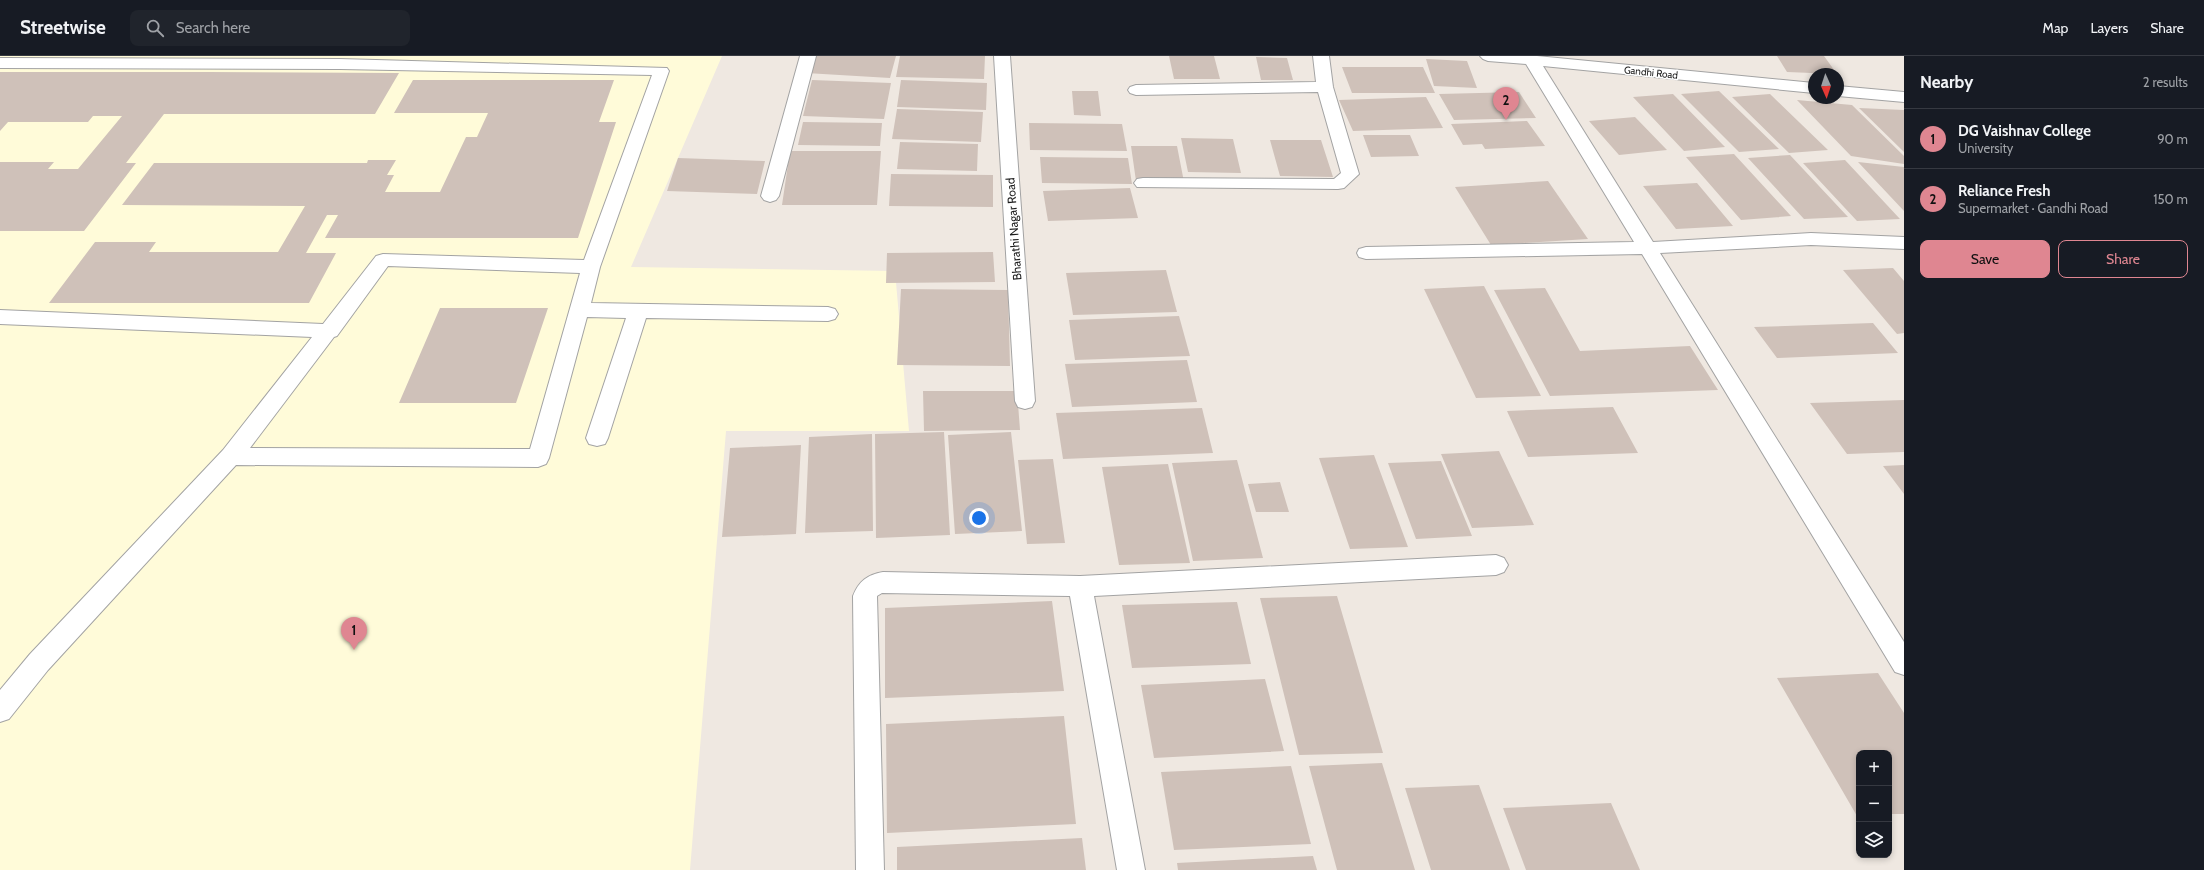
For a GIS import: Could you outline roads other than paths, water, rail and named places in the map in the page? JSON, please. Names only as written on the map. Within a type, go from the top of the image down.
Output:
[{"type":"street","points":[[770,196],[808,56]]},
{"type":"street","name":"Bharathi Nagar Road","points":[[1002,56],[1025,401]]},
{"type":"street","points":[[1143,183],[1338,184],[1350,174],[1325,87],[1321,56]]},
{"type":"street","name":"Gandhi Road","points":[[1488,56],[1531,58],[1808,87]]},
{"type":"street","points":[[1531,58],[1904,664]]},
{"type":"street","points":[[0,63],[332,64],[661,71],[590,267],[538,458],[232,456]]},
{"type":"street","points":[[1136,90],[1325,87]]},
{"type":"street","points":[[1844,92],[1904,97]]},
{"type":"street","points":[[1366,252],[1647,248],[1811,239],[1904,243]]},
{"type":"street","points":[[0,710],[39,662],[232,456],[330,331],[383,260],[590,267]]},
{"type":"street","points":[[578,310],[828,314]]},
{"type":"street","points":[[597,438],[638,311]]},
{"type":"street","points":[[0,317],[330,331]]},
{"type":"street","points":[[870,870],[866,596],[868,589],[874,584],[883,582],[1080,586],[1496,565]]},
{"type":"street","points":[[1080,586],[1131,870]]},
{"type":"place","name":"Reliance Fresh","points":[[1506,120]]},
{"type":"place","name":"DG Vaishnav College","points":[[354,650]]}]
